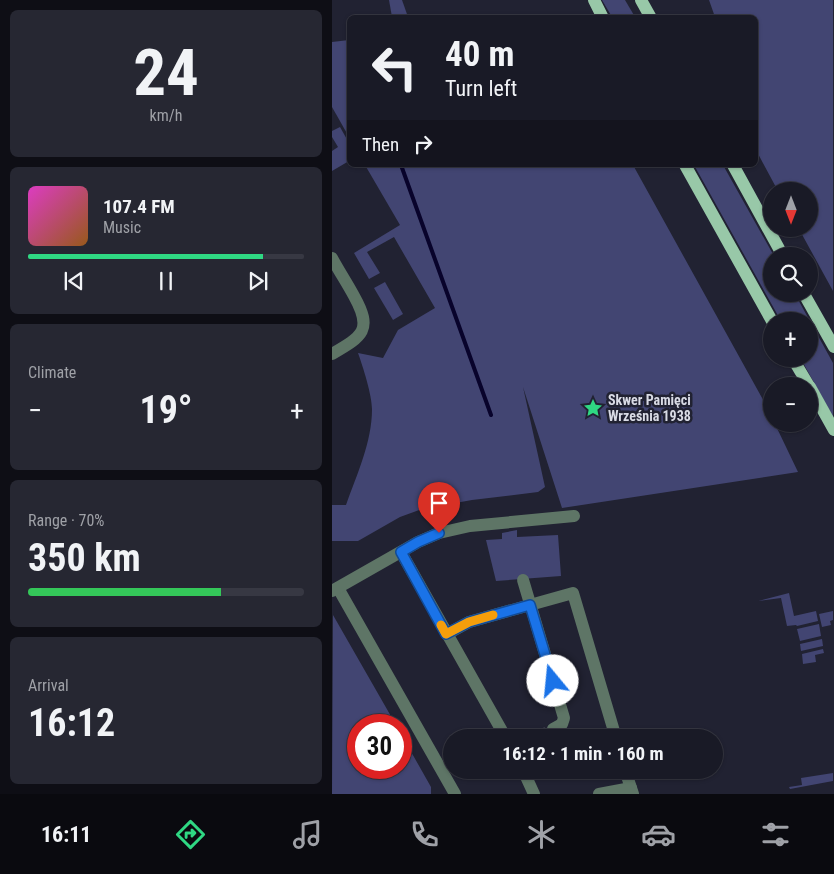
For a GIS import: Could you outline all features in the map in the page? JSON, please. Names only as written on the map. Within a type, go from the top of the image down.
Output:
[{"type":"main road","points":[[594,0],[602,15]]},
{"type":"main road","points":[[641,0],[649,15]]},
{"type":"main road","points":[[686,167],[767,312]]},
{"type":"main road","points":[[734,167],[778,247]]},
{"type":"main road","points":[[809,302],[834,347]]},
{"type":"main road","points":[[818,402],[834,430]]},
{"type":"street","points":[[332,258],[362,311],[365,322],[362,330],[352,342],[332,354]]},
{"type":"street","points":[[455,794],[335,589],[428,537],[450,530],[470,526],[574,516]]},
{"type":"street","points":[[401,552],[501,729]]},
{"type":"street","points":[[523,580],[564,718],[562,724],[553,729]]},
{"type":"street","points":[[446,634],[469,622],[573,593],[613,729]]},
{"type":"street","points":[[527,779],[534,794]]},
{"type":"street","points":[[599,794],[632,791],[628,779]]},
{"type":"shaded area","points":[[389,0],[402,0],[407,15],[392,15]]},
{"type":"shaded area","points":[[602,0],[625,0],[634,15],[611,15]]},
{"type":"shaded area","points":[[709,0],[833,0],[833,291],[818,264],[818,247],[809,247],[804,238],[818,238],[818,182],[773,182],[758,154],[758,15],[714,15]]},
{"type":"shaded area","points":[[347,40],[347,133],[332,107],[332,42]]},
{"type":"shaded area","points":[[340,127],[347,139],[347,162],[332,171],[332,151],[338,147],[332,137],[332,131]]},
{"type":"shaded area","points":[[366,167],[634,167],[763,400],[763,432],[779,432],[798,472],[562,508],[523,387],[545,487],[538,492],[472,500],[422,509],[400,517],[358,541],[332,541],[332,505],[346,505],[363,458],[371,421],[371,396],[358,353],[383,358],[398,330],[435,308],[394,237],[367,252],[380,273],[369,279],[354,253],[400,225]]},
{"type":"shaded area","points":[[695,167],[724,167],[769,247],[763,247],[763,289]]},
{"type":"shaded area","points":[[385,282],[403,314],[393,320],[374,288]]},
{"type":"shaded area","points":[[770,302],[799,302],[805,312],[776,312]]},
{"type":"shaded area","points":[[818,336],[833,363],[833,417],[818,390],[818,377],[811,377],[805,367],[818,367]]},
{"type":"shaded area","points":[[517,530],[517,537],[558,535],[561,576],[496,581],[486,540],[502,539],[502,533]]},
{"type":"shaded area","points":[[789,593],[794,616],[816,611],[818,621],[797,626],[787,626],[781,598],[758,601]]},
{"type":"shaded area","points":[[833,611],[833,620],[830,621],[831,625],[822,627],[819,614]]},
{"type":"shaded area","points":[[333,615],[390,714],[347,714],[347,779],[412,779],[412,753],[431,787],[431,794],[332,794]]},
{"type":"shaded area","points":[[819,624],[821,636],[800,641],[797,629]]},
{"type":"shaded area","points":[[822,639],[823,646],[801,651],[800,644]]},
{"type":"shaded area","points":[[823,649],[824,653],[815,655],[816,662],[803,664],[802,654]]},
{"type":"shaded area","points":[[833,773],[833,781],[790,789],[789,787],[802,785],[801,778]]},
{"type":"waterway","points":[[402,167],[491,415]]},
{"type":"slow traffic","points":[[441,625],[446,634],[469,622],[493,615]]},
{"type":"place","name":"Skwer Pamięci Września 1938","points":[[593,408]]},
{"type":"route","points":[[439,533],[401,552],[446,634],[469,622],[530,605],[553,681]]}]
